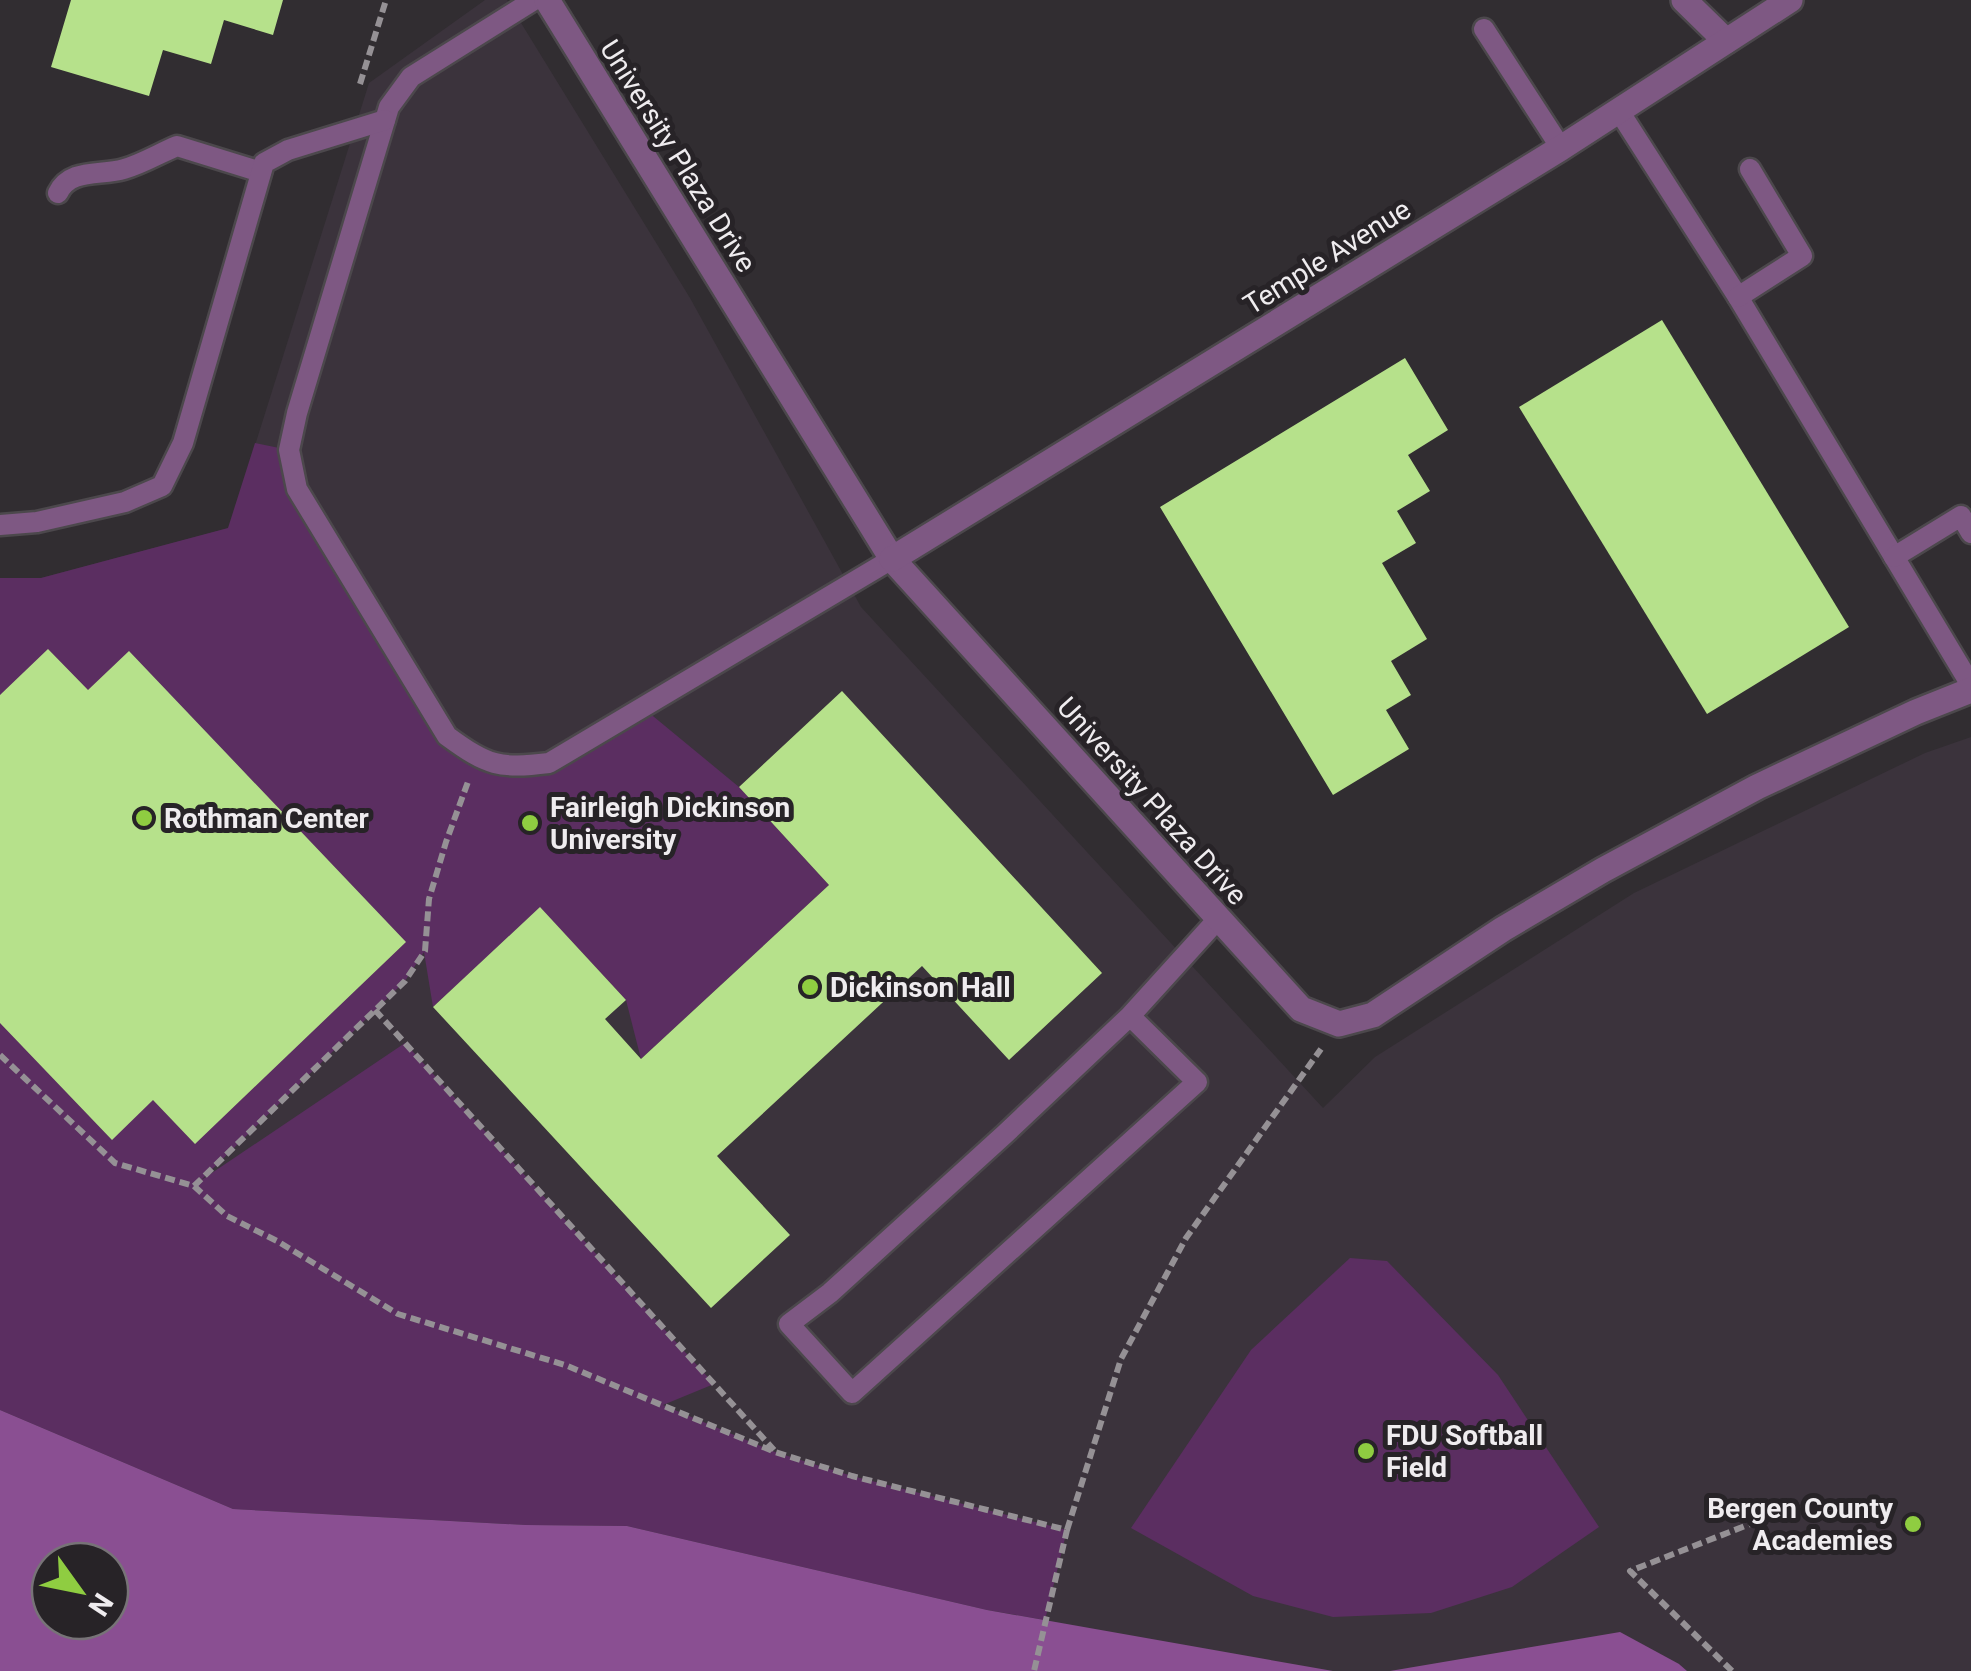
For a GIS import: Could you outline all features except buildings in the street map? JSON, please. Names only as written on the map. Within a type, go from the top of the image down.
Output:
[{"type":"street","name":"University Plaza Drive","points":[[547,0],[892,559],[1301,1010],[1339,1024]]},
{"type":"street","points":[[1684,0],[1726,41]]},
{"type":"street","name":"Temple Avenue","points":[[892,559],[1561,148],[1790,0]]},
{"type":"street","points":[[1339,1024],[1373,1015],[1603,870],[1740,796],[1971,687]]},
{"type":"lane","points":[[534,0],[411,77],[389,106],[289,450],[297,489],[447,736],[477,758],[512,767],[550,763],[892,559]]},
{"type":"lane","points":[[1484,29],[1561,148]]},
{"type":"lane","points":[[1619,111],[1738,297],[1971,687]]},
{"type":"lane","points":[[0,525],[37,522],[125,502],[162,486],[183,443],[264,163],[288,150],[385,120]]},
{"type":"lane","points":[[58,193],[74,176],[124,169],[176,146],[261,172]]},
{"type":"lane","points":[[1738,297],[1802,256],[1750,170]]},
{"type":"lane","points":[[1894,557],[1961,516],[1971,534]]},
{"type":"lane","points":[[1130,1016],[1197,1082],[852,1393],[789,1324],[844,1280],[1006,1134],[1130,1016],[1218,919]]},
{"type":"path","points":[[360,84],[386,0]]},
{"type":"path","points":[[194,1186],[405,981],[424,951],[429,900],[477,758]]},
{"type":"path","points":[[375,1010],[775,1452]]},
{"type":"path","points":[[1034,1671],[1067,1530],[1121,1359],[1186,1238],[1339,1024]]},
{"type":"path","points":[[0,1054],[115,1163],[194,1186],[226,1216],[398,1314],[565,1365],[775,1452],[852,1476],[1067,1530]]},
{"type":"path","points":[[1732,1671],[1630,1571],[1814,1499]]},
{"type":"shaded area","name":"Fairleigh Dickinson University","points":[[485,0],[507,0],[690,298],[861,607],[1323,1108],[1375,1057],[1634,893],[1925,753],[1971,737],[1971,1671],[1687,1671],[1679,1664],[1601,1671],[0,1671],[0,578],[41,578],[229,528],[369,83]]},
{"type":"shaded area","points":[[255,443],[289,450],[297,489],[447,736],[477,758],[549,763],[642,707],[739,787],[829,885],[641,1059],[626,1000],[540,908],[433,1007],[424,952],[405,981],[200,1181],[405,1043],[714,1384],[663,1405],[775,1452],[852,1476],[1067,1530],[1045,1620],[627,1526],[526,1525],[233,1509],[0,1410],[0,578],[41,578],[228,528]]},
{"type":"shaded area","name":"FDU Softball Field","points":[[1350,1258],[1387,1261],[1498,1375],[1599,1527],[1512,1587],[1431,1613],[1333,1617],[1253,1596],[1131,1528],[1251,1350]]},
{"type":"shaded area","points":[[0,1410],[233,1509],[526,1525],[627,1526],[987,1610],[1333,1671],[0,1671]]},
{"type":"shaded area","points":[[1620,1632],[1687,1671],[1390,1671]]},
{"type":"place","name":"Rothman Center","points":[[144,818]]},
{"type":"place","name":"Fairleigh Dickinson University","points":[[530,823]]},
{"type":"place","name":"Dickinson Hall","points":[[810,987]]},
{"type":"place","name":"FDU Softball Field","points":[[1366,1451]]},
{"type":"place","name":"Bergen County Academies","points":[[1913,1524]]}]
